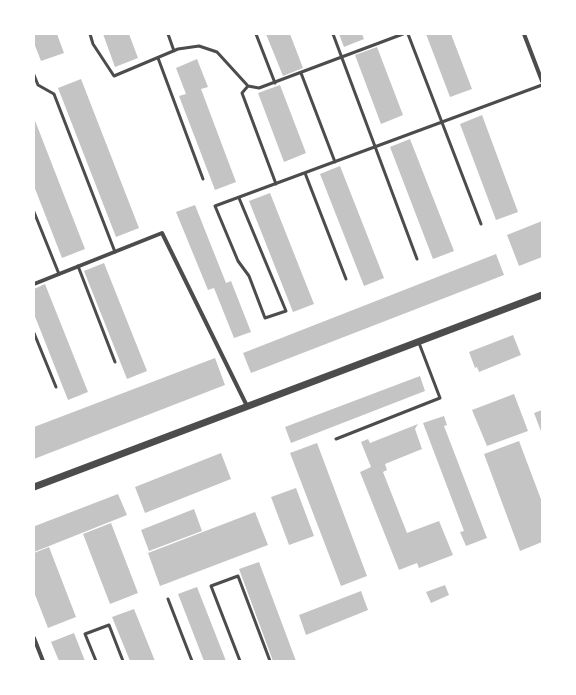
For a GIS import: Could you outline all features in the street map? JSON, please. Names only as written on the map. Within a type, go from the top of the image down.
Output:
[{"type":"street","points":[[524,34],[542,80]]},
{"type":"street","points":[[34,284],[162,233],[247,406]]},
{"type":"street","points":[[34,487],[542,295]]},
{"type":"street","points":[[34,638],[43,661]]},
{"type":"lane","points":[[90,34],[93,44],[114,76],[174,51],[199,46],[217,52],[248,86],[259,88],[403,34]]},
{"type":"lane","points":[[168,34],[174,51]]},
{"type":"lane","points":[[256,34],[275,83]]},
{"type":"lane","points":[[333,34],[417,259]]},
{"type":"lane","points":[[408,34],[482,224]]},
{"type":"lane","points":[[158,58],[204,179]]},
{"type":"lane","points":[[301,73],[335,162]]},
{"type":"lane","points":[[34,75],[36,86],[54,94],[115,252]]},
{"type":"lane","points":[[239,198],[286,311],[265,318],[249,276],[238,261],[215,206],[542,85]]},
{"type":"lane","points":[[248,86],[242,92],[276,184]]},
{"type":"lane","points":[[305,173],[346,279]]},
{"type":"lane","points":[[34,212],[59,274]]},
{"type":"lane","points":[[78,266],[115,362]]},
{"type":"lane","points":[[34,332],[56,387]]},
{"type":"lane","points":[[336,439],[440,398],[419,341]]},
{"type":"lane","points":[[240,661],[211,586],[238,576],[270,661]]},
{"type":"lane","points":[[168,599],[192,661]]},
{"type":"lane","points":[[96,661],[86,634],[109,625],[123,661]]},
{"type":"building","points":[[34,34],[57,34],[64,53],[41,61],[34,43]]},
{"type":"building","points":[[103,34],[129,34],[138,58],[115,67]]},
{"type":"building","points":[[266,34],[290,34],[303,68],[283,76]]},
{"type":"building","points":[[339,34],[362,34],[364,39],[344,47]]},
{"type":"building","points":[[426,34],[451,34],[472,89],[450,97]]},
{"type":"building","points":[[377,47],[403,115],[381,124],[355,55]]},
{"type":"building","points":[[197,59],[208,87],[201,89],[236,182],[215,190],[179,96],[186,94],[176,68]]},
{"type":"building","points":[[81,79],[139,228],[116,237],[58,88]]},
{"type":"building","points":[[280,85],[306,153],[284,162],[258,93]]},
{"type":"building","points":[[482,115],[518,212],[496,220],[460,124]]},
{"type":"building","points":[[34,118],[85,249],[62,258],[34,186]]},
{"type":"building","points":[[410,139],[454,251],[433,259],[390,147]]},
{"type":"building","points":[[340,166],[384,278],[364,286],[320,174]]},
{"type":"building","points":[[270,193],[314,304],[293,312],[249,201]]},
{"type":"building","points":[[195,205],[226,283],[231,281],[251,332],[234,338],[214,288],[208,290],[176,212]]},
{"type":"building","points":[[542,221],[542,257],[519,266],[507,235]]},
{"type":"building","points":[[496,254],[504,275],[251,373],[243,353]]},
{"type":"building","points":[[104,263],[147,371],[127,379],[84,271]]},
{"type":"building","points":[[45,284],[88,392],[68,400],[34,314],[34,289]]},
{"type":"building","points":[[513,335],[521,355],[479,372],[477,367],[475,368],[469,352]]},
{"type":"building","points":[[215,358],[225,385],[34,459],[34,427]]},
{"type":"building","points":[[420,376],[425,391],[291,443],[285,427]]},
{"type":"building","points":[[514,394],[528,431],[487,446],[472,410]]},
{"type":"building","points":[[542,410],[542,434],[534,413]]},
{"type":"building","points":[[444,416],[447,425],[444,426],[487,538],[466,546],[460,532],[464,531],[423,423]]},
{"type":"building","points":[[418,424],[415,429],[422,449],[385,464],[387,470],[383,472],[407,533],[439,521],[453,555],[419,568],[417,563],[399,570],[360,472],[371,467],[361,442],[368,439],[370,443]]},
{"type":"building","points":[[519,441],[542,502],[542,542],[520,551],[484,454]]},
{"type":"building","points":[[317,443],[367,576],[341,586],[290,453]]},
{"type":"building","points":[[221,453],[231,479],[145,513],[135,487]]},
{"type":"building","points":[[296,488],[314,536],[289,545],[271,497]]},
{"type":"building","points":[[118,494],[127,515],[34,552],[35,526]]},
{"type":"building","points":[[194,509],[202,531],[149,551],[141,530]]},
{"type":"building","points":[[255,512],[268,545],[160,586],[148,553]]},
{"type":"building","points":[[111,523],[138,593],[110,604],[83,534]]},
{"type":"building","points":[[49,547],[76,617],[48,628],[34,592],[34,553]]},
{"type":"building","points":[[259,562],[296,661],[273,661],[239,569]]},
{"type":"building","points":[[445,585],[449,595],[431,603],[426,592]]},
{"type":"building","points":[[197,587],[226,661],[204,661],[178,594]]},
{"type":"building","points":[[361,591],[368,610],[306,635],[299,615]]},
{"type":"building","points":[[134,609],[155,661],[130,661],[112,617]]},
{"type":"building","points":[[74,633],[85,661],[59,661],[51,642]]}]
